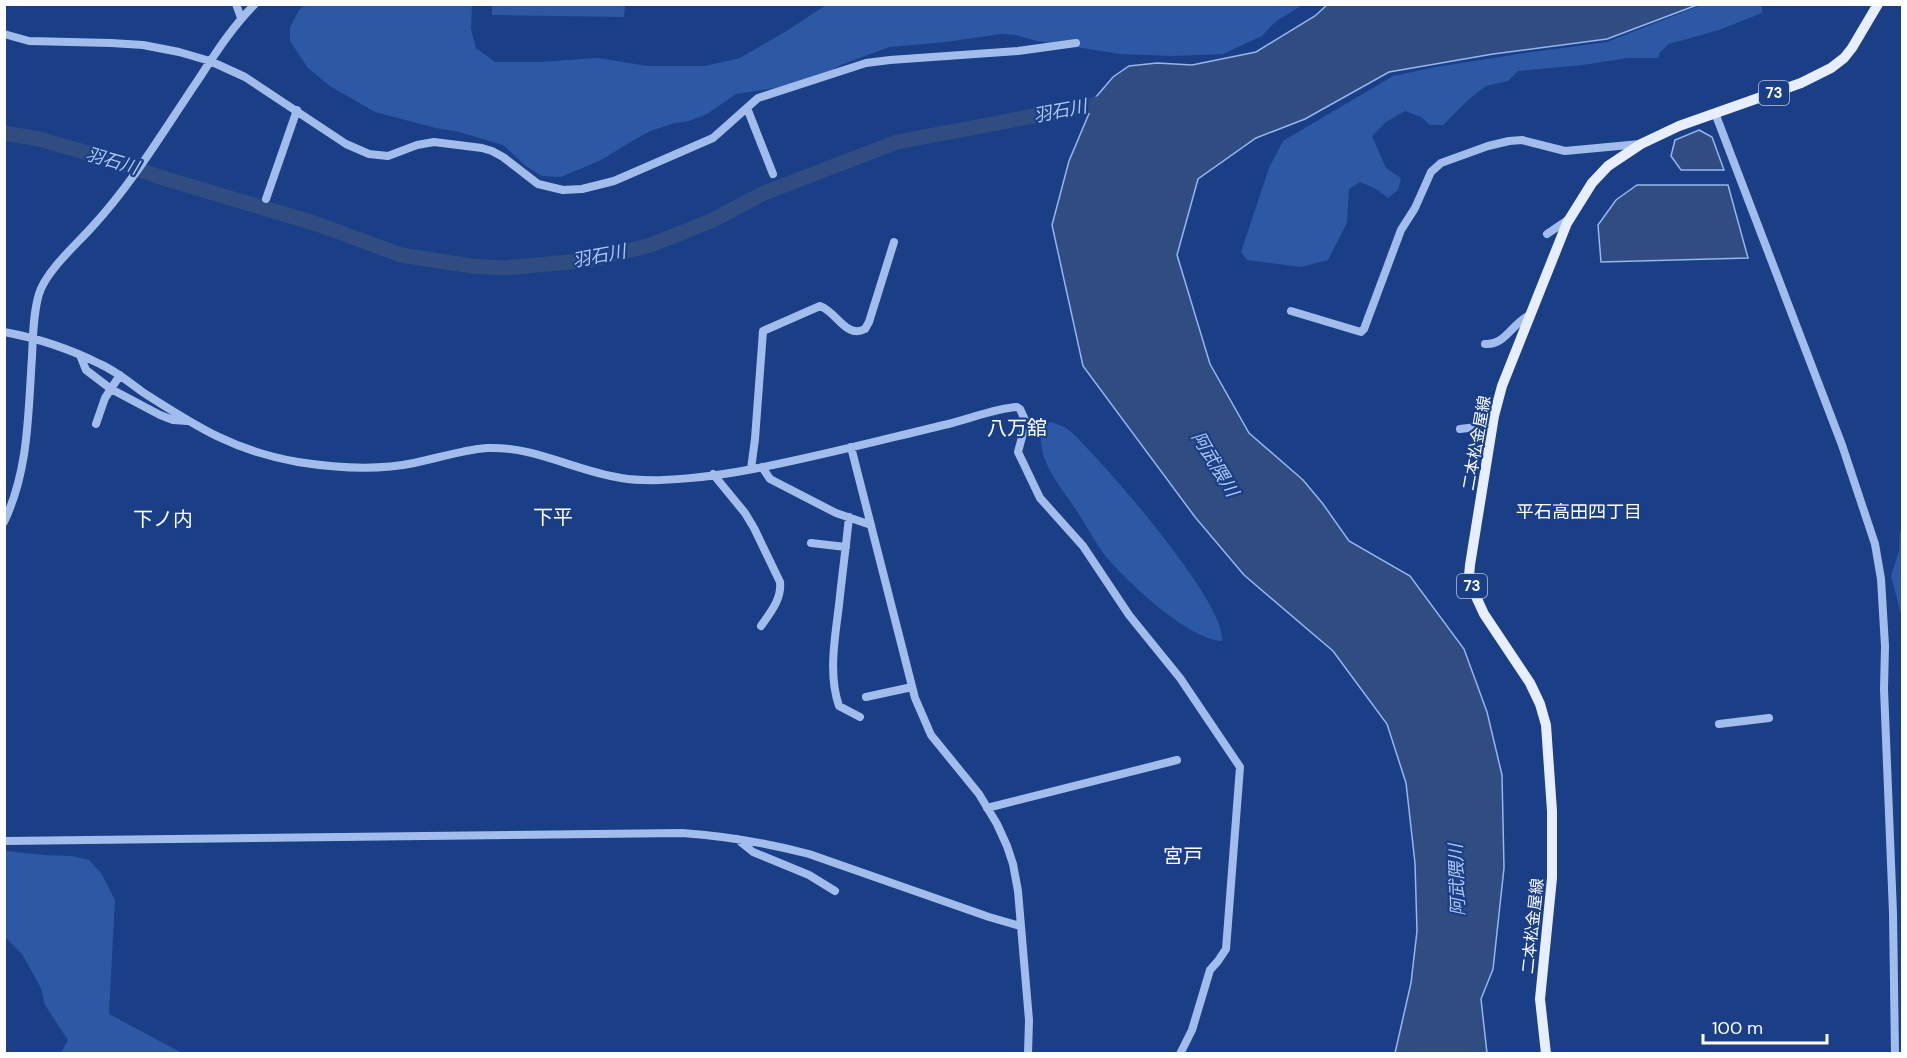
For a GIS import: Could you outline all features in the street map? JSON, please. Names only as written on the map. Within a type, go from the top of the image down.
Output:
[{"type":"main road","name":"二本松金屋線","points":[[1546,1053],[1540,999],[1552,878],[1552,833],[1546,725],[1540,704],[1530,683],[1484,614],[1469,576],[1493,425],[1502,386],[1569,219],[1592,183],[1608,166],[1641,144],[1715,113],[1801,83],[1831,68],[1852,48],[1878,4]]},
{"type":"street","points":[[236,4],[241,18]]},
{"type":"street","points":[[4,522],[20,482],[25,455],[37,302],[44,284],[130,182],[210,61],[241,18],[255,4]]},
{"type":"street","points":[[4,34],[29,41],[96,42],[143,45],[172,50],[210,61],[245,76],[346,144],[369,154],[388,156],[417,145],[434,142],[482,148],[503,157],[538,183],[563,190],[614,181],[713,138],[758,98],[866,63],[1018,51],[1076,43]]},
{"type":"street","points":[[747,108],[774,174]]},
{"type":"street","points":[[266,199],[297,110]]},
{"type":"street","points":[[1715,113],[1842,445],[1875,544],[1881,579],[1885,646],[1884,689],[1893,913],[1895,1053]]},
{"type":"street","points":[[1291,311],[1360,332],[1364,329],[1401,230],[1415,208],[1431,172],[1441,163],[1509,141],[1522,140],[1565,151],[1641,144]]},
{"type":"street","points":[[1547,234],[1569,219]]},
{"type":"street","points":[[751,469],[763,331],[820,306],[827,308],[850,331],[865,329],[894,242]]},
{"type":"street","points":[[1485,344],[1494,345],[1521,319],[1530,315]]},
{"type":"street","points":[[4,332],[33,339],[101,364],[187,421],[231,444],[301,462],[346,468],[412,464],[487,448],[522,450],[600,474],[623,478],[668,479],[762,467],[1011,407],[1020,409],[1026,422],[1018,453],[1040,498],[1083,546],[1129,615],[1180,678],[1240,767],[1226,949],[1210,970],[1192,1030],[1180,1053]]},
{"type":"street","points":[[80,355],[86,370],[111,389],[160,415],[173,420],[187,421]]},
{"type":"street","points":[[96,424],[105,398],[120,375]]},
{"type":"street","points":[[1460,429],[1493,425]]},
{"type":"street","points":[[851,447],[912,687],[932,735],[979,794],[1007,846],[1013,864],[1018,891],[1029,1020],[1028,1053]]},
{"type":"street","points":[[762,467],[770,479],[836,513],[871,525]]},
{"type":"street","points":[[713,474],[745,513],[780,582],[781,591],[778,598],[761,626]]},
{"type":"street","points":[[849,517],[833,643],[835,695],[839,706],[860,717]]},
{"type":"street","points":[[811,543],[846,547]]},
{"type":"street","points":[[866,697],[912,687]]},
{"type":"street","points":[[1719,724],[1769,718]]},
{"type":"street","points":[[987,808],[1177,760]]},
{"type":"street","points":[[4,841],[682,833],[737,838],[778,846],[1020,926]]},
{"type":"street","points":[[737,838],[753,852],[809,875],[835,891]]},
{"type":"shaded area","points":[[1704,4],[1762,5],[1762,13],[1719,30],[1669,44],[1660,52],[1658,58],[1628,58],[1518,71],[1508,81],[1486,86],[1443,125],[1430,125],[1421,117],[1405,111],[1386,122],[1372,136],[1386,168],[1401,178],[1398,190],[1388,198],[1376,189],[1360,182],[1349,189],[1347,223],[1328,260],[1301,267],[1247,260],[1241,252],[1269,168],[1283,141],[1393,76],[1436,67],[1607,42]]},
{"type":"shaded area","points":[[305,5],[472,5],[471,29],[476,48],[495,62],[597,58],[648,66],[705,66],[740,58],[826,5],[1302,5],[1275,22],[1262,36],[1223,54],[1174,56],[1120,54],[1000,34],[889,47],[794,85],[736,94],[707,114],[648,132],[599,161],[561,177],[542,176],[526,166],[503,145],[375,112],[330,86],[308,68],[290,41],[290,27],[299,10]]},
{"type":"shaded area","points":[[492,5],[625,5],[624,17],[492,15]]},
{"type":"shaded area","points":[[1052,422],[1069,430],[1085,446],[1133,499],[1159,532],[1205,596],[1218,622],[1222,641],[1193,631],[1177,621],[1145,596],[1104,554],[1050,471],[1045,459],[1041,435],[1044,423]]},
{"type":"shaded area","points":[[1902,529],[1902,618],[1891,576],[1899,551]]},
{"type":"shaded area","points":[[4,852],[72,856],[89,860],[101,873],[115,900],[109,1014],[182,1053],[61,1053],[68,1040],[45,1005],[41,988],[22,954],[5,937]]},
{"type":"water","name":"阿武隈川","points":[[1328,4],[1697,5],[1607,39],[1493,54],[1389,72],[1305,119],[1256,138],[1198,179],[1177,255],[1210,364],[1249,433],[1303,480],[1349,541],[1410,576],[1464,649],[1487,712],[1502,775],[1504,868],[1493,969],[1481,999],[1487,1053],[1395,1053],[1411,983],[1417,931],[1415,863],[1406,783],[1387,724],[1333,651],[1244,575],[1195,517],[1083,366],[1052,225],[1069,161],[1096,97],[1113,77],[1129,66],[1157,63],[1192,65],[1256,52],[1315,16]]},
{"type":"water","points":[[1699,130],[1712,137],[1724,170],[1681,170],[1671,156],[1675,140]]},
{"type":"water","points":[[1637,185],[1728,185],[1748,258],[1601,262],[1598,225],[1616,200]]},
{"type":"waterway","name":"羽石川","points":[[4,133],[39,139],[112,160],[163,178],[317,224],[401,255],[472,266],[504,268],[591,260],[651,245],[711,221],[764,193],[897,142],[1113,101]]},
{"type":"district","name":"八万舘","points":[[1017,428]]},
{"type":"district","name":"平石高田四丁目","points":[[1579,512]]},
{"type":"district","name":"下平","points":[[553,517]]},
{"type":"district","name":"下ノ内","points":[[163,519]]},
{"type":"district","name":"宮戸","points":[[1183,856]]}]
